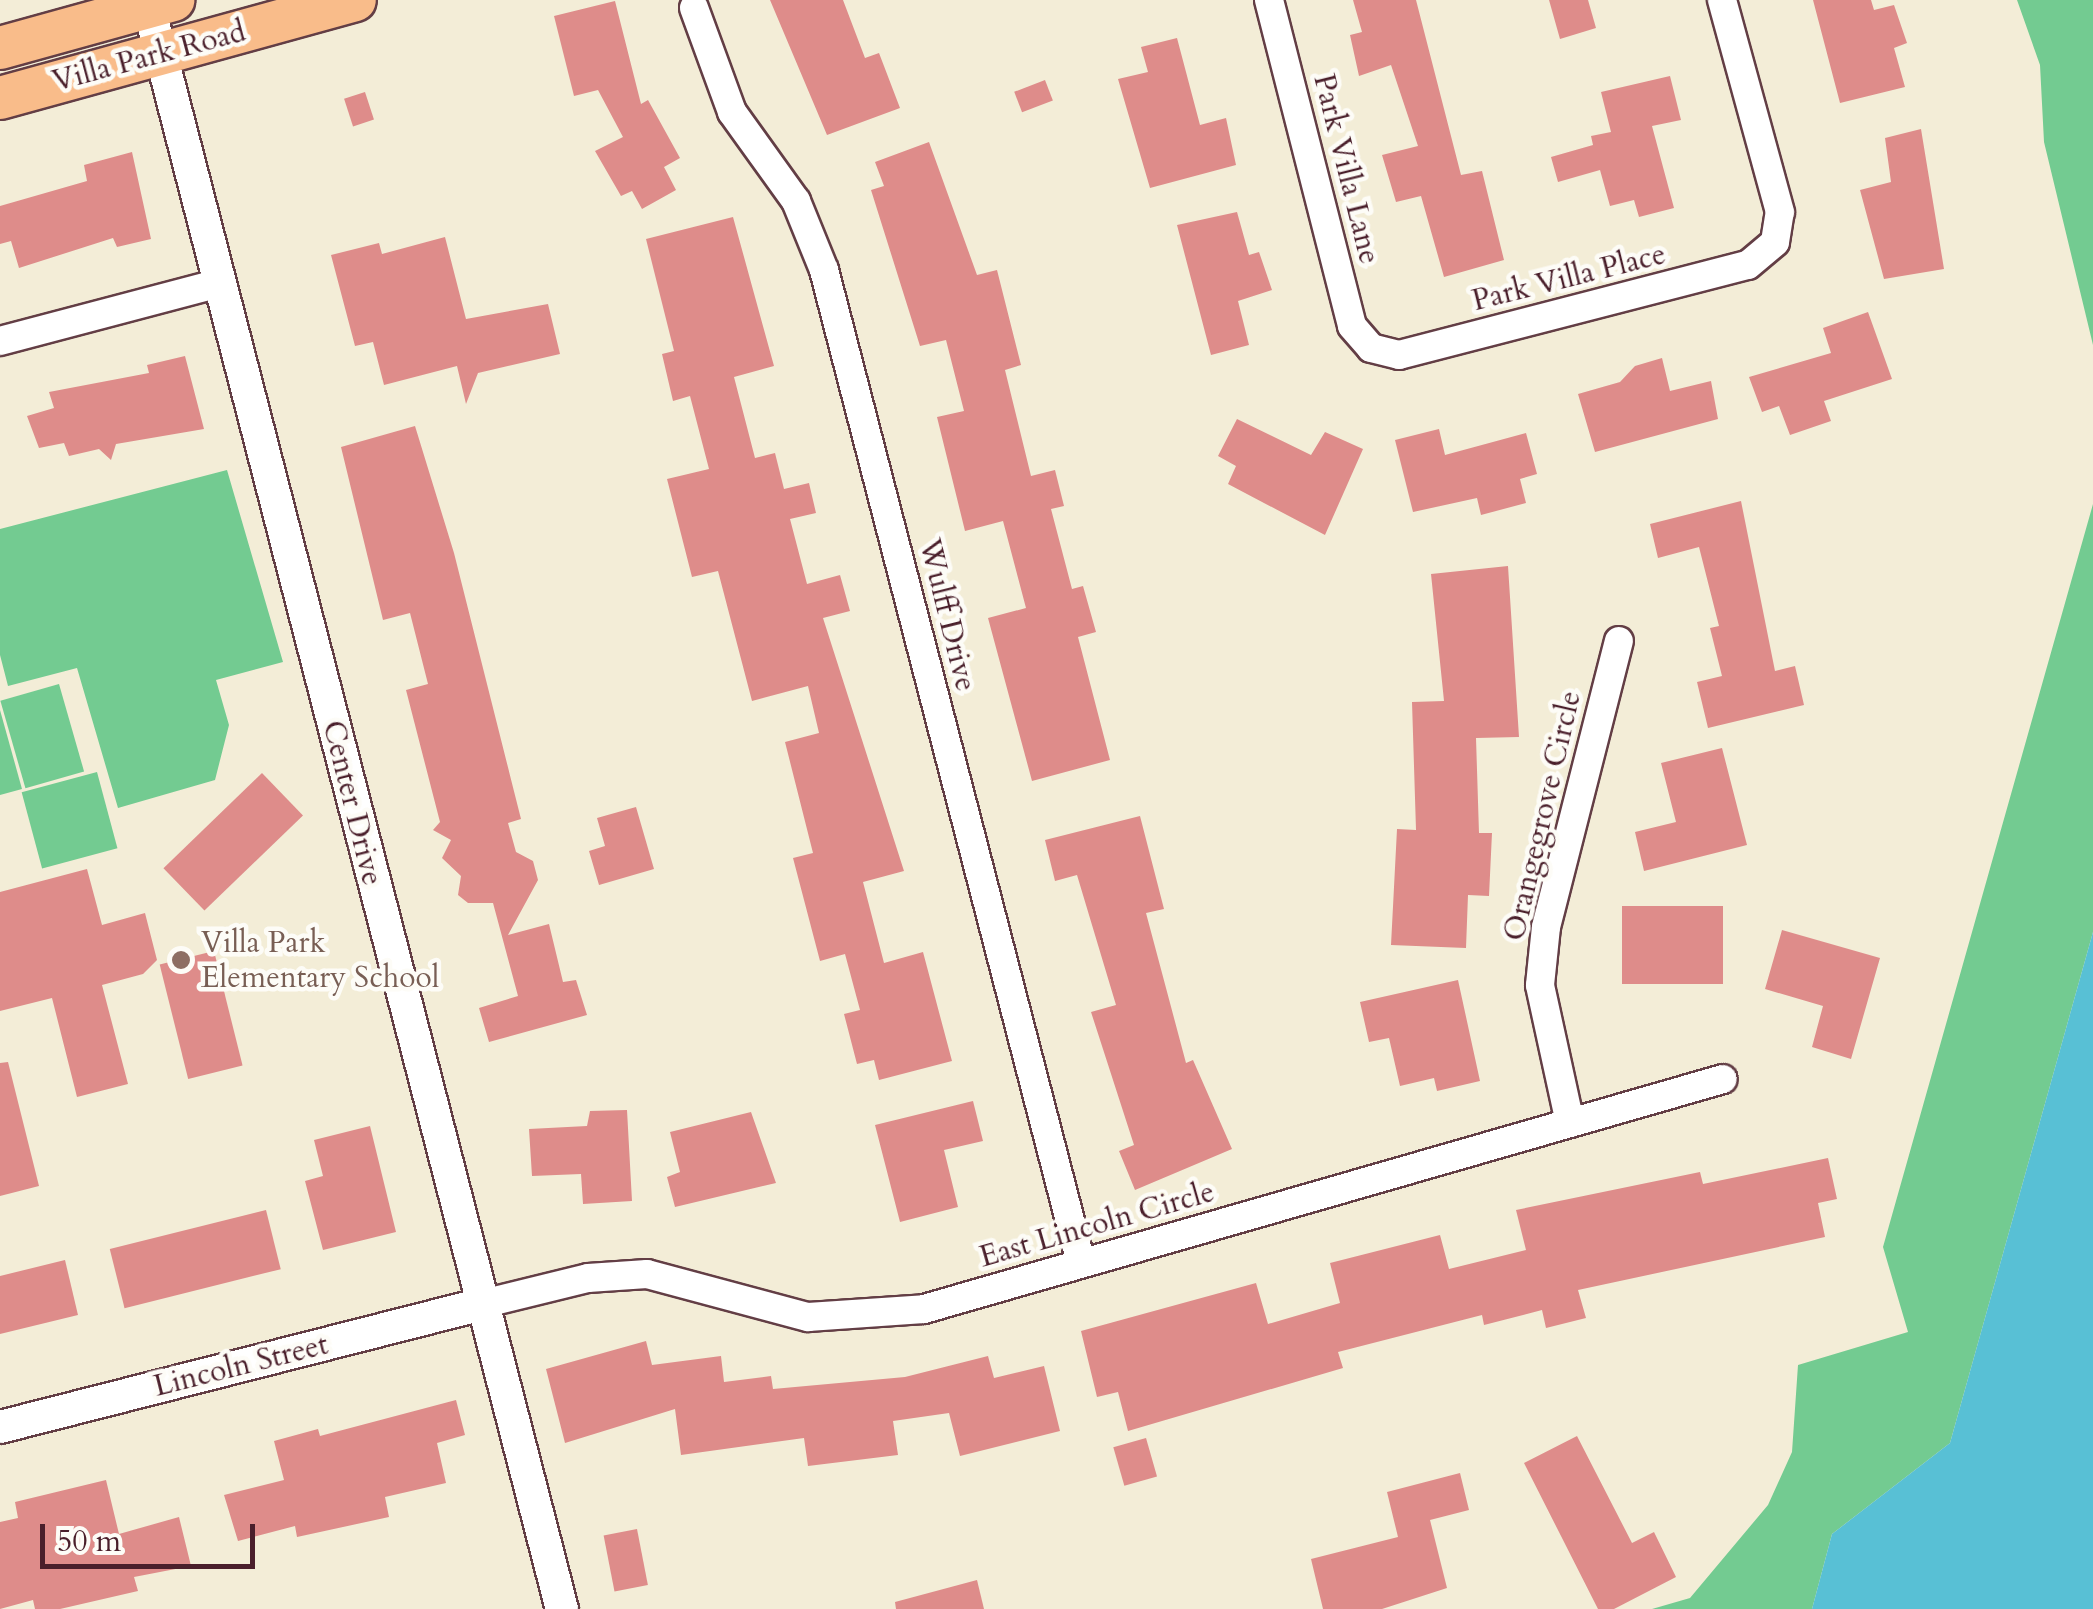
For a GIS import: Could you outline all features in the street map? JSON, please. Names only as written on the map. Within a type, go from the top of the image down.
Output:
[{"type":"main road","name":"Villa Park Road","points":[[0,98],[355,0]]},
{"type":"main road","name":"Villa Park Road","points":[[0,48],[156,2]]},
{"type":"street","name":"Park Villa Lane","points":[[1269,0],[1352,326],[1372,348]]},
{"type":"street","name":"Park Villa Place","points":[[1372,348],[1399,355],[1748,265],[1775,242],[1780,212],[1722,0]]},
{"type":"street","name":"Center Drive","points":[[156,2],[160,54],[562,1609]]},
{"type":"street","name":"Wulff Drive","points":[[694,8],[732,112],[796,201],[824,270],[1081,1263]]},
{"type":"street","points":[[0,340],[219,283]]},
{"type":"street","name":"Orangegrove Circle","points":[[1570,1123],[1547,1026],[1542,966],[1619,641]]},
{"type":"street","name":"East Lincoln Circle","points":[[482,1304],[588,1278],[647,1274],[808,1317],[875,1316],[924,1310],[1723,1079]]},
{"type":"street","name":"Lincoln Street","points":[[0,1427],[482,1304]]},
{"type":"green space","points":[[2017,0],[2093,0],[2093,345],[2044,142],[2040,65]]},
{"type":"green space","points":[[227,470],[283,662],[216,680],[229,725],[215,780],[118,808],[77,668],[8,686],[0,655],[0,529]]},
{"type":"green space","points":[[2093,504],[2093,932],[1950,1443],[1832,1534],[1812,1609],[1652,1609],[1690,1598],[1768,1505],[1792,1452],[1798,1365],[1908,1332],[1883,1247]]},
{"type":"green space","points":[[59,684],[84,771],[25,788],[0,701]]},
{"type":"green space","points":[[0,710],[22,789],[0,795]]},
{"type":"green space","points":[[97,772],[117,848],[42,868],[22,792]]},
{"type":"water","points":[[2093,932],[2093,1609],[1812,1609],[1832,1534],[1950,1443]]},
{"type":"building","points":[[770,0],[843,0],[865,58],[879,53],[900,108],[827,135]]},
{"type":"building","points":[[1353,0],[1416,0],[1461,175],[1482,171],[1504,260],[1444,277],[1421,196],[1396,202],[1382,155],[1418,146],[1391,65],[1359,76],[1350,35],[1362,32]]},
{"type":"building","points":[[1549,0],[1588,0],[1596,28],[1560,39]]},
{"type":"building","points":[[1813,0],[1871,0],[1874,10],[1894,5],[1907,43],[1894,48],[1905,87],[1840,103]]},
{"type":"building","points":[[615,1],[641,104],[648,100],[680,158],[664,167],[676,190],[642,209],[632,191],[621,196],[595,151],[623,137],[598,90],[574,96],[554,16]]},
{"type":"building","points":[[1177,38],[1200,125],[1226,118],[1236,165],[1150,188],[1118,79],[1148,72],[1141,47]]},
{"type":"building","points":[[1670,76],[1681,120],[1652,126],[1674,208],[1639,217],[1634,200],[1610,206],[1600,170],[1558,182],[1551,157],[1593,145],[1591,136],[1611,132],[1601,92]]},
{"type":"building","points":[[1045,80],[1053,101],[1022,112],[1014,92]]},
{"type":"building","points":[[365,92],[374,120],[353,126],[344,99]]},
{"type":"building","points":[[1921,129],[1944,269],[1884,279],[1860,190],[1891,182],[1885,138]]},
{"type":"building","points":[[929,142],[977,275],[997,270],[1021,365],[1005,370],[1031,476],[1055,470],[1064,506],[1051,509],[1072,589],[1083,586],[1096,632],[1078,637],[1110,760],[1032,781],[988,618],[1026,608],[1003,521],[965,531],[937,417],[964,411],[946,340],[920,346],[871,190],[884,186],[875,162]]},
{"type":"building","points":[[132,152],[151,239],[117,247],[113,238],[19,268],[11,241],[0,244],[0,206],[87,181],[84,165]]},
{"type":"building","points":[[1237,212],[1249,255],[1259,252],[1272,290],[1238,301],[1249,345],[1211,355],[1177,225]]},
{"type":"building","points":[[733,217],[774,366],[734,377],[755,458],[775,453],[784,489],[809,483],[816,513],[790,519],[807,584],[840,575],[850,611],[823,618],[904,871],[863,882],[884,963],[923,952],[952,1061],[879,1080],[874,1060],[857,1064],[844,1014],[860,1010],[845,954],[820,961],[793,858],[813,853],[785,742],[819,733],[808,686],[752,701],[718,571],[692,577],[667,479],[709,469],[690,396],[673,401],[662,354],[674,351],[646,239]]},
{"type":"building","points":[[445,237],[466,319],[548,304],[560,354],[478,373],[466,404],[457,366],[384,385],[373,342],[355,346],[331,255],[379,243],[382,254]]},
{"type":"building","points":[[1868,312],[1892,379],[1824,401],[1831,421],[1790,435],[1779,406],[1762,412],[1749,377],[1831,353],[1823,328]]},
{"type":"building","points":[[185,356],[204,429],[116,444],[111,460],[99,449],[69,456],[64,443],[39,448],[27,416],[54,408],[49,392],[149,373],[147,365]]},
{"type":"building","points":[[1662,358],[1670,391],[1711,381],[1718,419],[1595,452],[1578,394],[1620,382],[1635,366]]},
{"type":"building","points":[[1237,419],[1311,455],[1325,432],[1363,449],[1325,535],[1228,484],[1236,466],[1218,456]]},
{"type":"building","points":[[415,426],[454,553],[521,819],[508,823],[516,852],[533,861],[538,880],[508,935],[549,924],[563,982],[576,980],[587,1015],[489,1042],[479,1008],[518,996],[493,903],[468,903],[458,895],[461,876],[442,858],[451,840],[433,830],[440,822],[406,690],[428,684],[410,613],[383,620],[341,447]]},
{"type":"building","points":[[1439,429],[1445,455],[1526,433],[1537,474],[1520,479],[1526,503],[1481,515],[1477,498],[1413,512],[1395,440]]},
{"type":"building","points":[[1741,501],[1775,671],[1795,666],[1804,705],[1708,728],[1697,682],[1722,676],[1710,628],[1719,626],[1699,547],[1658,558],[1650,524]]},
{"type":"building","points":[[1508,566],[1519,737],[1476,738],[1479,833],[1492,833],[1489,896],[1468,895],[1466,948],[1391,945],[1397,829],[1416,830],[1412,702],[1444,701],[1431,574]]},
{"type":"building","points":[[1722,748],[1747,845],[1644,871],[1635,832],[1676,822],[1661,763]]},
{"type":"building","points":[[262,773],[303,815],[204,911],[163,868]]},
{"type":"building","points":[[636,807],[654,869],[599,885],[589,851],[605,846],[597,818]]},
{"type":"building","points":[[1140,816],[1164,909],[1146,913],[1186,1063],[1193,1060],[1232,1149],[1135,1190],[1119,1151],[1134,1145],[1091,1012],[1116,1005],[1077,875],[1055,881],[1045,840]]},
{"type":"building","points":[[87,869],[102,925],[145,913],[157,960],[143,974],[102,985],[128,1084],[77,1097],[52,998],[0,1011],[0,892]]},
{"type":"building","points":[[1622,906],[1723,906],[1723,984],[1622,984]]},
{"type":"building","points":[[1782,930],[1880,958],[1851,1059],[1812,1047],[1823,1006],[1765,989]]},
{"type":"building","name":"Villa Park Elementary School","points":[[214,951],[243,1065],[188,1079],[160,965]]},
{"type":"building","points":[[1458,980],[1480,1081],[1437,1091],[1434,1078],[1400,1086],[1389,1038],[1369,1042],[1360,1002]]},
{"type":"building","points":[[8,1062],[39,1186],[0,1196],[0,1063]]},
{"type":"building","points":[[973,1101],[983,1141],[944,1150],[958,1207],[900,1222],[875,1125]]},
{"type":"building","points":[[627,1110],[632,1201],[583,1204],[581,1174],[532,1176],[529,1129],[587,1126],[590,1111]]},
{"type":"building","points":[[751,1112],[776,1183],[675,1207],[667,1177],[680,1172],[670,1132]]},
{"type":"building","points":[[370,1126],[396,1232],[323,1250],[305,1181],[323,1176],[314,1140]]},
{"type":"building","points":[[1828,1158],[1837,1199],[1818,1203],[1825,1237],[1578,1290],[1586,1318],[1546,1328],[1542,1310],[1484,1325],[1482,1315],[1338,1352],[1343,1368],[1128,1431],[1118,1392],[1097,1397],[1081,1331],[1256,1283],[1268,1324],[1340,1303],[1330,1263],[1440,1235],[1449,1269],[1526,1250],[1516,1210],[1700,1172],[1703,1184]]},
{"type":"building","points":[[266,1210],[281,1269],[125,1308],[110,1249]]},
{"type":"building","points":[[65,1260],[78,1315],[0,1334],[0,1276]]},
{"type":"building","points":[[646,1341],[652,1365],[721,1356],[724,1382],[771,1376],[773,1389],[905,1377],[988,1356],[994,1378],[1044,1366],[1060,1431],[960,1456],[949,1413],[893,1421],[898,1455],[808,1466],[804,1438],[681,1455],[675,1409],[565,1443],[546,1369]]},
{"type":"building","points":[[456,1400],[465,1435],[437,1443],[446,1483],[385,1497],[389,1517],[297,1537],[295,1526],[238,1541],[224,1495],[284,1480],[274,1441],[318,1429],[320,1436]]},
{"type":"building","points":[[1577,1436],[1632,1543],[1654,1532],[1676,1577],[1614,1609],[1598,1609],[1524,1463]]},
{"type":"building","points":[[1146,1438],[1157,1476],[1124,1486],[1113,1447]]},
{"type":"building","points":[[1460,1473],[1469,1510],[1430,1520],[1447,1588],[1382,1609],[1323,1609],[1311,1559],[1398,1537],[1387,1492]]},
{"type":"building","points":[[106,1480],[119,1534],[179,1517],[191,1566],[134,1577],[138,1591],[60,1609],[35,1609],[33,1600],[0,1609],[0,1522],[18,1518],[15,1502]]},
{"type":"building","points":[[637,1529],[648,1585],[615,1591],[604,1535]]},
{"type":"building","points":[[977,1580],[984,1609],[896,1609],[895,1602]]},
{"type":"place","name":"Villa Park Elementary School","points":[[181,960]]}]
